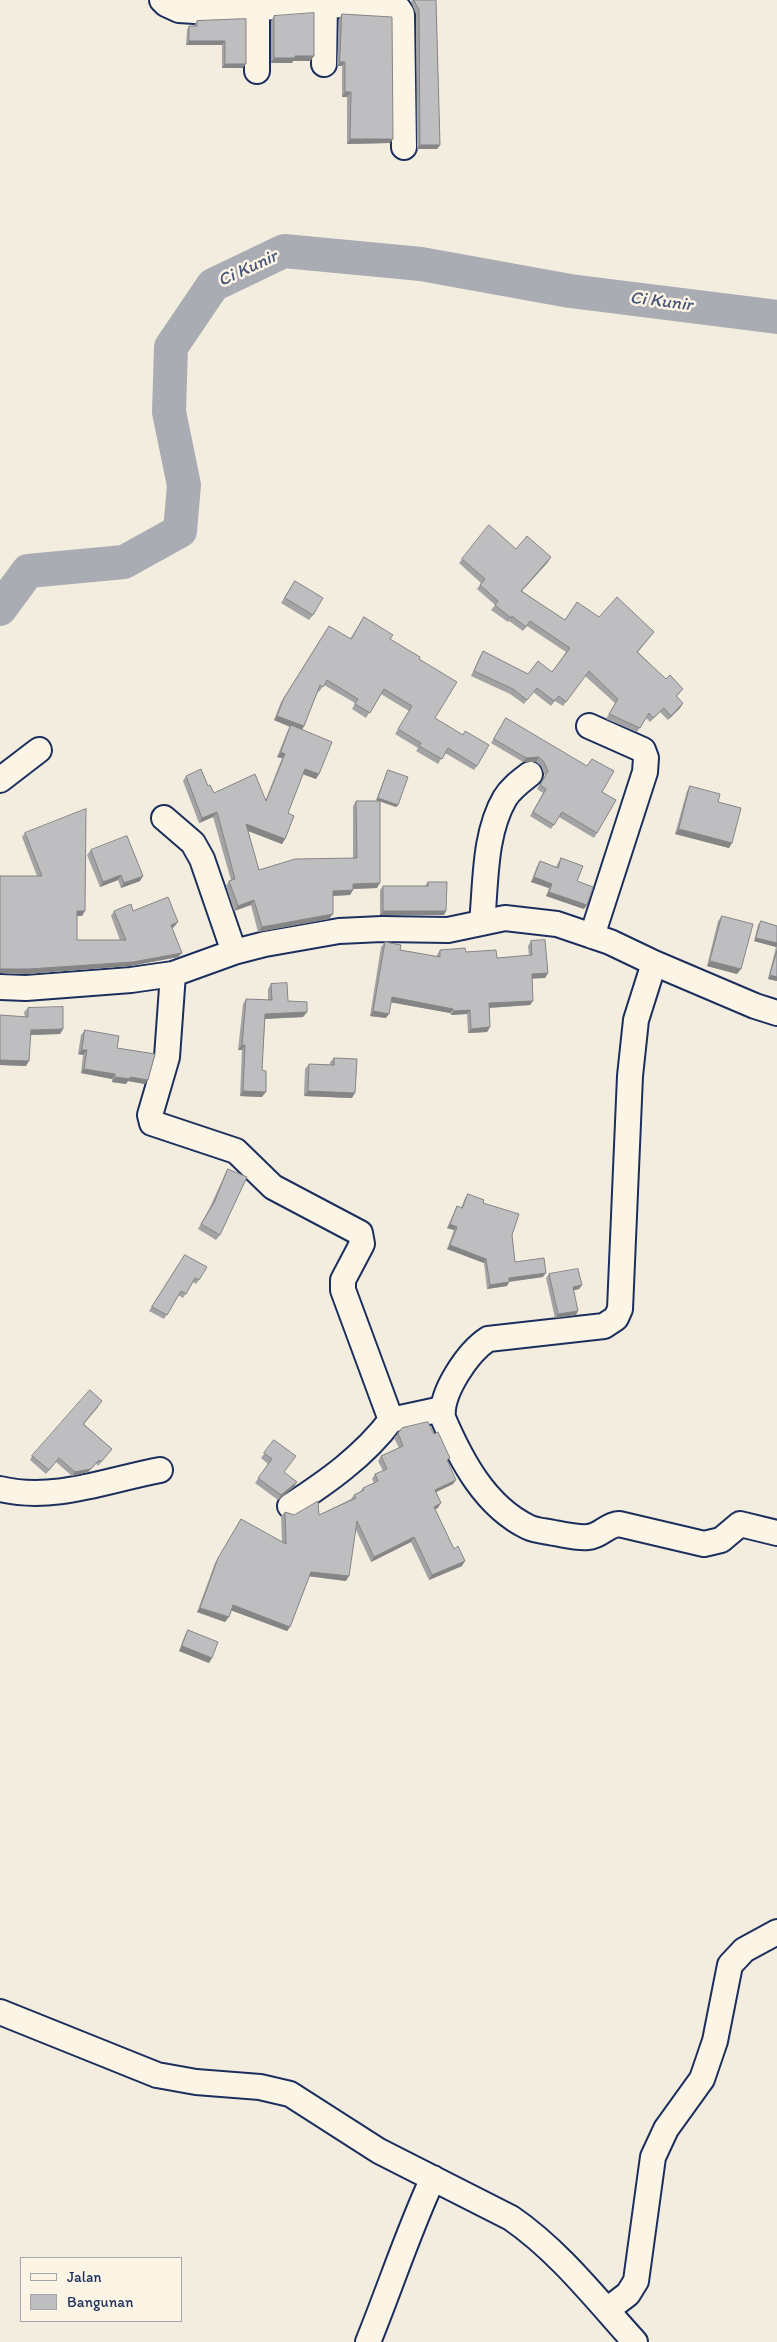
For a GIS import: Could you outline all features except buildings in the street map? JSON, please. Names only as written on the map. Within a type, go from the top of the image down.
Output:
[{"type":"street","points":[[162,0],[179,10],[210,12],[326,5],[400,10],[404,147]]},
{"type":"street","points":[[324,64],[326,5]]},
{"type":"street","points":[[257,8],[257,71]]},
{"type":"street","points":[[589,726],[643,750],[646,758],[645,772],[592,936]]},
{"type":"street","points":[[0,780],[38,750]]},
{"type":"street","points":[[482,922],[491,833],[506,797],[530,774]]},
{"type":"street","points":[[164,818],[194,843],[202,859],[234,952]]},
{"type":"street","points":[[0,987],[26,988],[131,980],[172,974],[234,952],[265,944],[339,932],[382,929],[448,930],[505,918],[557,924],[592,936],[777,1013]]},
{"type":"street","points":[[654,963],[636,1020],[630,1076],[620,1309],[616,1318],[604,1326],[488,1339],[476,1347],[464,1362],[442,1409],[449,1432],[479,1486],[508,1514],[530,1528],[575,1537],[590,1537],[598,1535],[610,1525],[618,1524],[704,1544],[721,1540],[740,1524],[777,1533]]},
{"type":"street","points":[[172,974],[167,1057],[150,1120],[156,1125],[236,1151],[273,1187],[360,1233],[363,1238],[362,1244],[343,1280],[343,1290],[391,1420]]},
{"type":"street","points":[[290,1506],[360,1454],[391,1420],[442,1409]]},
{"type":"street","points":[[0,1489],[16,1493],[72,1491],[160,1470]]},
{"type":"street","points":[[607,2310],[628,2294],[636,2281],[652,2157],[666,2129],[702,2080],[715,2041],[730,1965],[744,1950],[777,1932]]},
{"type":"street","points":[[0,2012],[158,2075],[196,2082],[260,2087],[290,2094],[379,2151],[511,2218],[526,2228],[556,2256],[635,2342]]},
{"type":"street","points":[[368,2342],[432,2178]]},
{"type":"waterway","name":"Ci Kunir","points":[[0,609],[28,571],[124,562],[180,531],[184,485],[169,412],[171,347],[213,285],[284,251],[421,264],[570,291],[777,317]]}]
